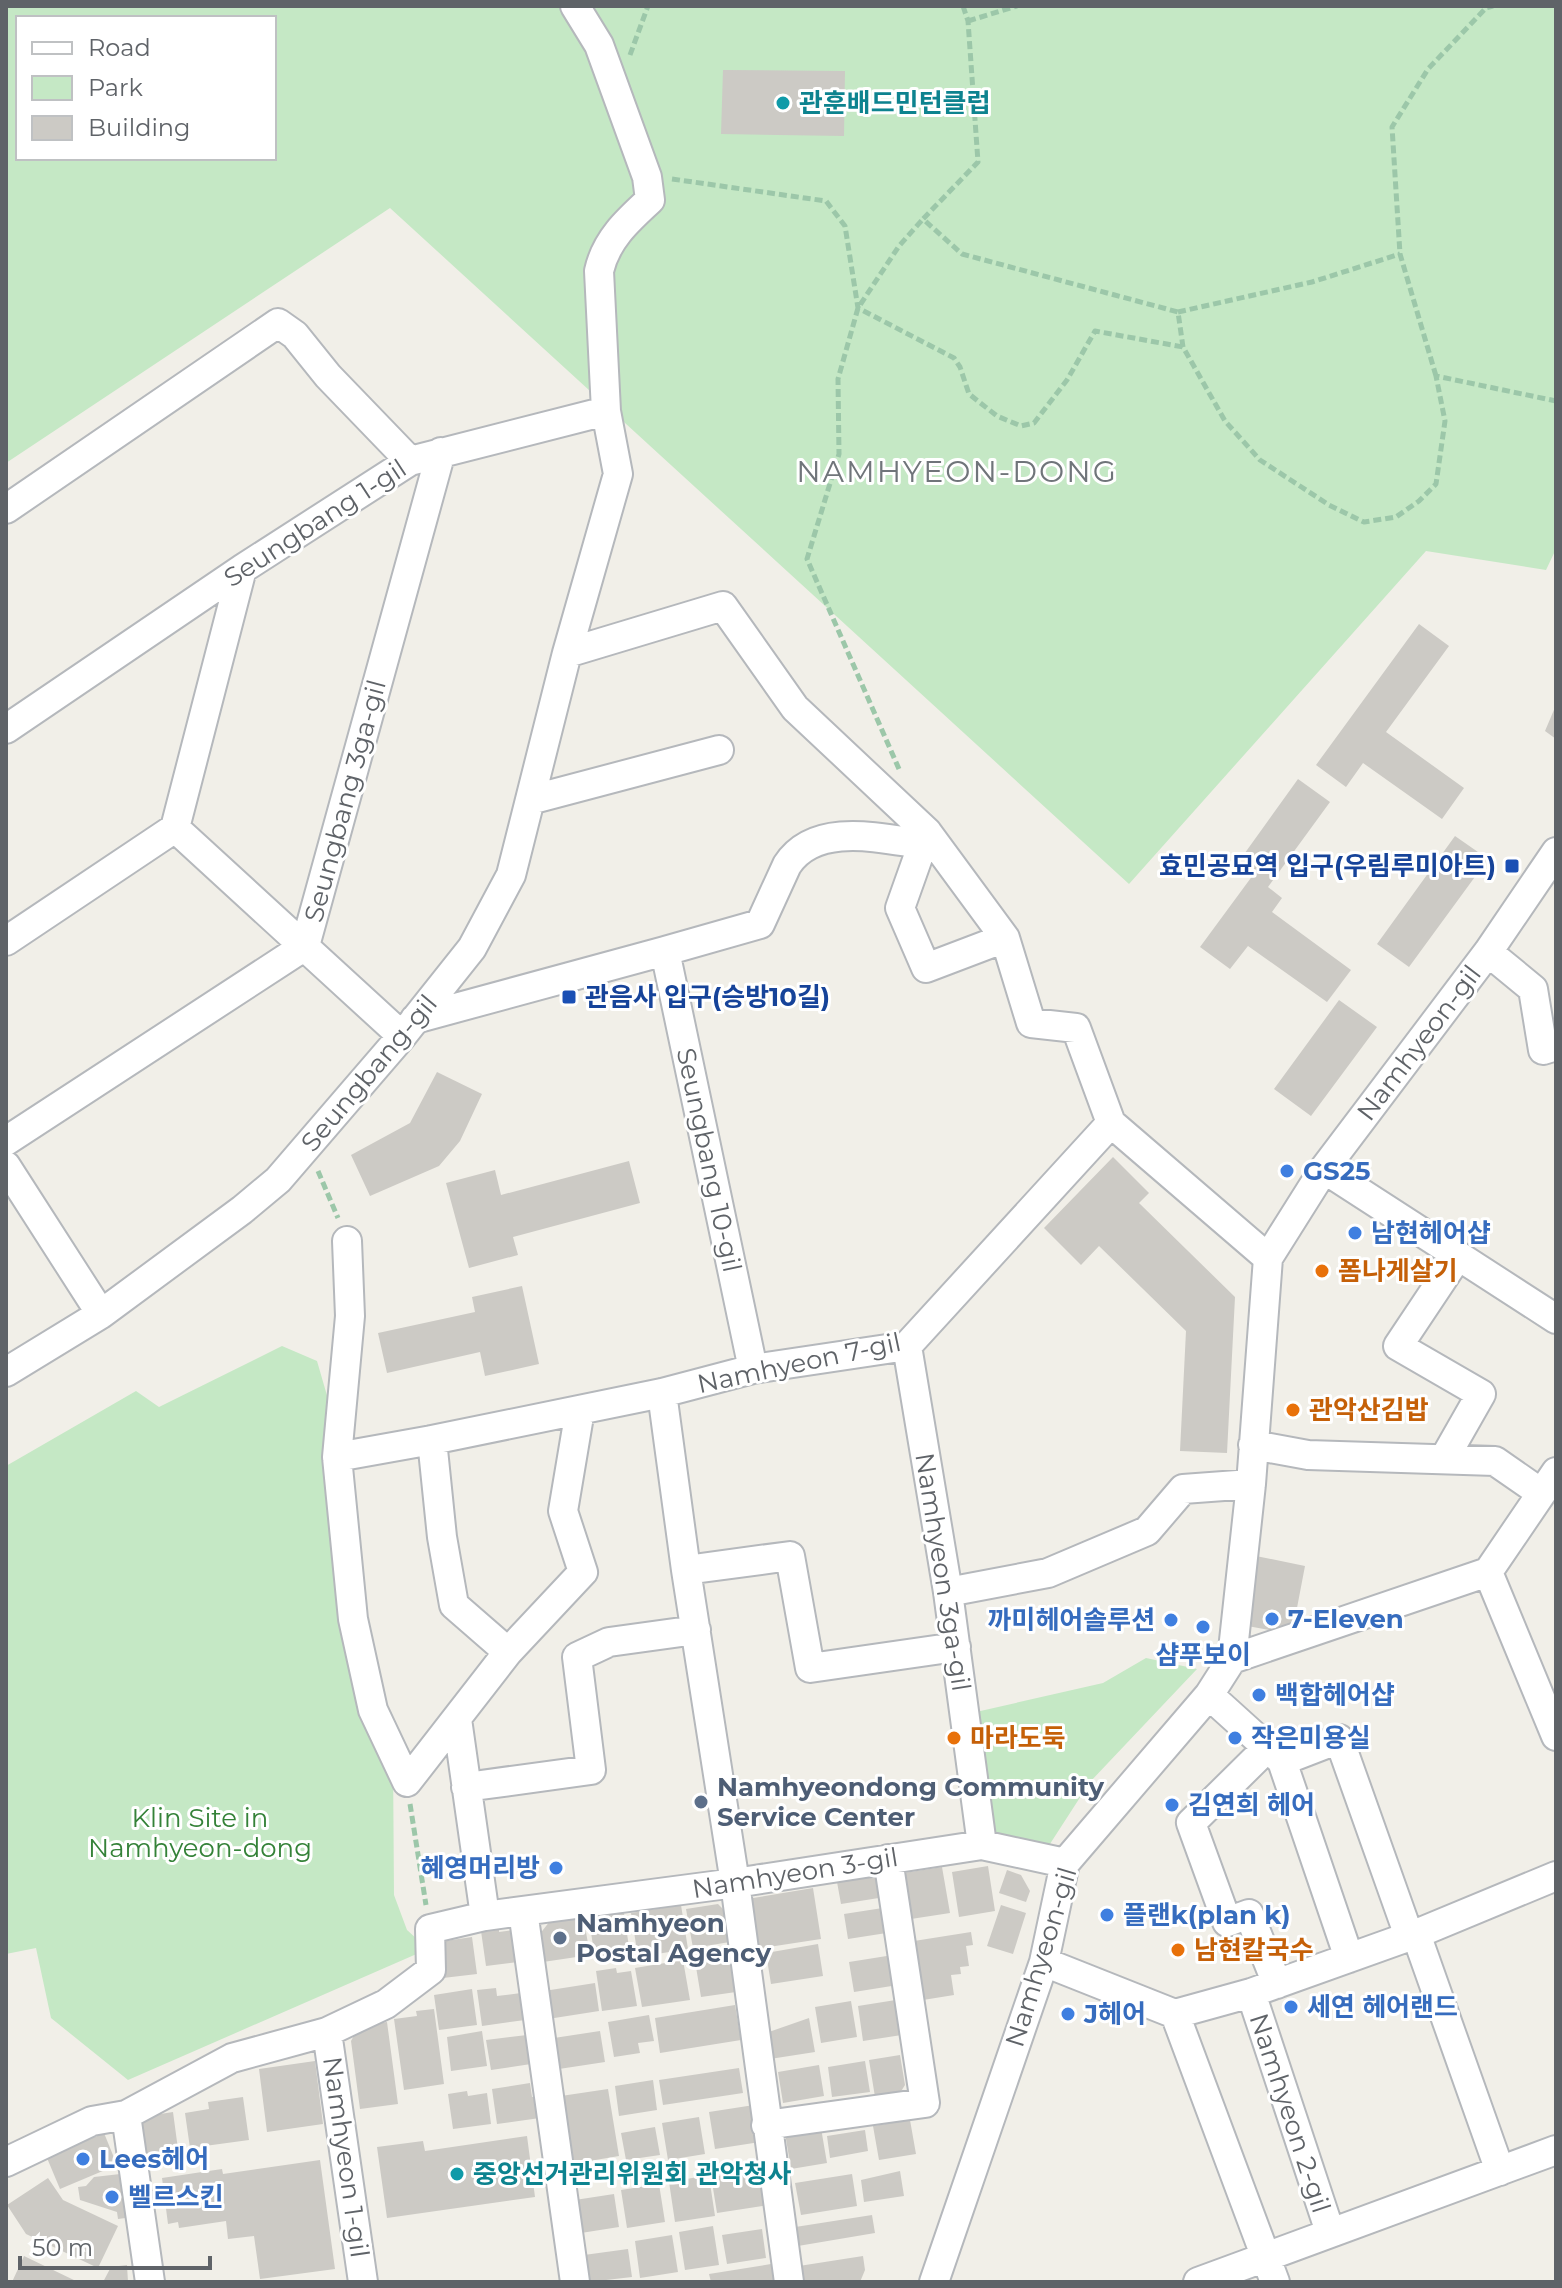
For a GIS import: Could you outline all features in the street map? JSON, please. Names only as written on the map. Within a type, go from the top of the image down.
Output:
[{"type":"street","points":[[575,6],[599,45],[647,177],[650,200],[604,251],[599,271],[606,411]]},
{"type":"street","points":[[6,509],[278,323],[295,335],[328,376],[410,461]]},
{"type":"street","name":"Seungbang 1-gil","points":[[6,729],[242,569],[410,461],[606,411]]},
{"type":"street","name":"Seungbang-gil","points":[[6,1372],[101,1314],[278,1180],[472,948],[511,875],[567,653],[618,474],[606,411]]},
{"type":"street","name":"Seungbang 3ga-gil","points":[[6,1141],[305,946],[441,452]]},
{"type":"street","points":[[6,941],[175,828],[242,569]]},
{"type":"street","points":[[567,653],[723,606],[795,708],[924,838],[1005,938],[1031,1023],[1076,1028],[1111,1123],[1268,1258]]},
{"type":"street","points":[[530,800],[719,750]]},
{"type":"street","points":[[175,828],[305,946],[408,1028],[760,924],[792,856],[804,848],[843,835],[924,838]]},
{"type":"street","points":[[924,838],[900,908],[926,968],[1005,938]]},
{"type":"street","name":"Namhyeon-gil","points":[[934,2282],[1044,1962],[1065,1863],[1209,1695],[1232,1659],[1251,1484],[1268,1258],[1324,1169],[1488,952],[1556,852]]},
{"type":"street","name":"Seungbang 10-gil","points":[[665,951],[753,1369]]},
{"type":"street","name":"Namhyeon-gil","points":[[1488,952],[1533,989],[1543,1050],[1556,1046]]},
{"type":"street","name":"Namhyeon 7-gil","points":[[337,1457],[662,1393],[753,1369],[907,1346],[1111,1123]]},
{"type":"street","points":[[6,1166],[101,1314]]},
{"type":"street","points":[[1324,1169],[1556,1319]]},
{"type":"street","points":[[347,1241],[350,1316],[337,1457],[353,1619],[373,1710],[407,1782],[508,1652],[583,1572],[563,1511],[580,1410]]},
{"type":"street","points":[[1444,1459],[1481,1394],[1398,1346],[1458,1256]]},
{"type":"street","name":"Namhyeon 3ga-gil","points":[[907,1346],[948,1592],[982,1845]]},
{"type":"street","points":[[662,1393],[735,1883],[789,2282]]},
{"type":"street","points":[[432,1440],[442,1537],[454,1605],[508,1652]]},
{"type":"street","points":[[1232,1659],[1488,1572],[1548,1482],[1495,1461],[1308,1455],[1253,1445]]},
{"type":"street","points":[[948,1592],[1048,1573],[1147,1531],[1183,1489],[1251,1484]]},
{"type":"street","points":[[686,1570],[790,1556],[810,1668],[956,1647]]},
{"type":"street","points":[[1488,1572],[1556,1736]]},
{"type":"street","points":[[466,1787],[591,1770],[577,1657],[609,1642],[696,1630]]},
{"type":"street","points":[[1209,1695],[1275,1755],[1349,1958]]},
{"type":"street","points":[[457,1719],[485,1916]]},
{"type":"street","points":[[1275,1755],[1339,1739],[1500,2171]]},
{"type":"street","name":"Namhyeon 2-gil","points":[[1275,1755],[1191,1823],[1227,1922],[1249,1914],[1264,1989],[1330,2232]]},
{"type":"street","name":"Namhyeon 3-gil","points":[[430,1929],[485,1916],[735,1883],[982,1845],[1065,1863]]},
{"type":"street","points":[[766,2125],[925,2103],[888,1859]]},
{"type":"street","points":[[1044,1962],[1175,2014],[1264,1989],[1412,1935],[1556,1876]]},
{"type":"street","points":[[523,1911],[575,2282]]},
{"type":"street","points":[[6,2162],[92,2121],[126,2115],[232,2058],[327,2032],[386,2004],[431,1970],[430,1929]]},
{"type":"street","points":[[1175,2014],[1270,2270]]},
{"type":"street","name":"Namhyeon 1-gil","points":[[327,2032],[363,2282]]},
{"type":"street","points":[[126,2115],[150,2282]]},
{"type":"street","name":"Namhyeon 2-gil","points":[[1198,2282],[1270,2270],[1330,2232],[1556,2150]]},
{"type":"path","points":[[616,89],[648,6]]},
{"type":"path","points":[[901,775],[807,559],[839,454],[838,379],[858,308],[899,246],[978,162],[968,21],[963,6]]},
{"type":"path","points":[[968,21],[1017,6]]},
{"type":"path","points":[[1178,312],[1183,347],[1225,421],[1260,460],[1329,505],[1364,522],[1396,517],[1419,501],[1436,484],[1445,421],[1436,376],[1400,254],[1392,127],[1428,69],[1486,8],[1493,6]]},
{"type":"path","points":[[647,177],[826,201],[845,226],[858,308]]},
{"type":"path","points":[[923,219],[962,254],[1178,312],[1312,282],[1400,254]]},
{"type":"path","points":[[858,308],[954,358],[969,394],[997,416],[1021,426],[1034,423],[1067,380],[1095,331],[1183,347]]},
{"type":"path","points":[[1436,376],[1556,401]]},
{"type":"path","points":[[308,1147],[347,1241]]},
{"type":"path","points":[[407,1782],[430,1929]]},
{"type":"green space","points":[[6,6],[1556,6],[1556,549],[1546,570],[1426,551],[1129,884],[390,208],[6,463]]},
{"type":"green space","name":"Klin Site in Namhyeon-dong","points":[[282,1346],[317,1361],[337,1430],[347,1616],[393,1758],[394,1895],[407,1930],[428,1949],[128,2080],[51,2018],[36,1948],[6,1954],[6,1466],[136,1391],[159,1407]]},
{"type":"green space","points":[[1146,1658],[1197,1669],[1090,1782],[1048,1847],[990,1836],[976,1712],[1103,1683]]},
{"type":"building","name":"관훈배드민턴클럽","points":[[723,70],[845,71],[844,136],[721,134]]},
{"type":"building","points":[[1419,624],[1449,646],[1386,732],[1464,788],[1442,819],[1363,763],[1346,787],[1316,765]]},
{"type":"building","points":[[1556,705],[1556,739],[1545,731]]},
{"type":"building","points":[[1298,779],[1330,802],[1268,887],[1282,898],[1272,912],[1351,970],[1327,1002],[1248,946],[1230,969],[1200,947],[1253,875],[1237,864]]},
{"type":"building","points":[[1455,836],[1488,859],[1409,967],[1377,944]]},
{"type":"building","points":[[1339,1000],[1377,1027],[1311,1116],[1274,1089]]},
{"type":"building","points":[[437,1072],[482,1094],[460,1141],[439,1166],[370,1196],[351,1155],[410,1123]]},
{"type":"building","points":[[1113,1157],[1149,1193],[1139,1203],[1235,1297],[1227,1453],[1180,1451],[1186,1331],[1099,1246],[1081,1265],[1044,1228]]},
{"type":"building","points":[[629,1161],[640,1203],[513,1237],[518,1255],[469,1268],[446,1183],[495,1170],[501,1195]]},
{"type":"building","points":[[522,1286],[539,1364],[485,1376],[480,1352],[387,1373],[378,1333],[475,1312],[472,1297]]},
{"type":"building","points":[[1256,1556],[1305,1566],[1292,1634],[1242,1625]]},
{"type":"building","points":[[988,1866],[995,1911],[959,1917],[952,1872]]},
{"type":"building","points":[[942,1867],[950,1913],[911,1919],[904,1873]]},
{"type":"building","points":[[1007,1870],[1021,1875],[1030,1891],[1026,1902],[999,1893]]},
{"type":"building","points":[[881,1875],[885,1897],[841,1904],[837,1882]]},
{"type":"building","points":[[813,1888],[821,1939],[755,1949],[747,1899]]},
{"type":"building","points":[[718,1904],[725,1911],[730,1942],[693,1948],[686,1909]]},
{"type":"building","points":[[681,1905],[688,1949],[638,1957],[631,1913]]},
{"type":"building","points":[[1001,1905],[1026,1913],[1013,1954],[987,1946]]},
{"type":"building","points":[[889,1907],[893,1932],[848,1939],[844,1914]]},
{"type":"building","points":[[624,1913],[630,1954],[595,1959],[589,1919]]},
{"type":"building","points":[[583,1915],[590,1955],[543,1962],[539,1935],[550,1921]]},
{"type":"building","points":[[499,1928],[499,1932],[514,1930],[518,1962],[486,1966],[481,1931]]},
{"type":"building","points":[[971,1932],[973,1945],[966,1946],[969,1966],[960,1967],[961,1974],[951,1975],[954,1995],[923,2000],[914,1941]]},
{"type":"building","points":[[472,1937],[477,1974],[443,1978],[438,1942]]},
{"type":"building","points":[[818,1944],[823,1976],[771,1984],[766,1953]]},
{"type":"building","points":[[893,1955],[898,1985],[854,1992],[849,1962]]},
{"type":"building","points":[[730,1956],[736,1992],[701,1997],[695,1961]]},
{"type":"building","points":[[683,1960],[690,2000],[642,2007],[635,1968]]},
{"type":"building","points":[[616,1968],[617,1973],[631,1971],[637,2006],[602,2011],[596,1971]]},
{"type":"building","points":[[595,1983],[599,2011],[548,2019],[544,1991]]},
{"type":"building","points":[[496,1988],[497,1996],[521,1993],[525,2020],[482,2026],[477,1990]]},
{"type":"building","points":[[472,1989],[477,2025],[439,2030],[434,1995]]},
{"type":"building","points":[[902,1999],[908,2034],[863,2041],[858,2006]]},
{"type":"building","points":[[851,2001],[857,2037],[821,2043],[815,2007]]},
{"type":"building","points":[[735,2005],[741,2040],[660,2053],[655,2018]]},
{"type":"building","points":[[434,2009],[444,2084],[404,2090],[394,2019],[417,2016],[416,2011]]},
{"type":"building","points":[[649,2015],[654,2041],[638,2043],[640,2053],[614,2057],[608,2022]]},
{"type":"building","points":[[809,2018],[815,2052],[770,2059],[766,2033]]},
{"type":"building","points":[[387,2022],[398,2104],[360,2109],[351,2041],[359,2026]]},
{"type":"building","points":[[482,2031],[487,2066],[451,2071],[447,2037]]},
{"type":"building","points":[[600,2031],[605,2062],[559,2069],[554,2038]]},
{"type":"building","points":[[527,2035],[531,2064],[491,2070],[486,2040]]},
{"type":"building","points":[[900,2055],[905,2085],[900,2093],[875,2097],[869,2060]]},
{"type":"building","points":[[315,2061],[323,2124],[267,2132],[259,2069]]},
{"type":"building","points":[[865,2061],[870,2092],[832,2097],[828,2067]]},
{"type":"building","points":[[819,2065],[824,2096],[783,2103],[778,2072]]},
{"type":"building","points":[[739,2068],[743,2093],[663,2105],[659,2080]]},
{"type":"building","points":[[653,2080],[657,2110],[619,2116],[615,2086]]},
{"type":"building","points":[[530,2083],[532,2097],[537,2097],[540,2118],[497,2124],[492,2089]]},
{"type":"building","points":[[608,2089],[619,2156],[572,2164],[561,2096]]},
{"type":"building","points":[[467,2091],[468,2096],[487,2093],[491,2124],[453,2129],[448,2094]]},
{"type":"building","points":[[243,2097],[249,2140],[190,2148],[185,2113],[209,2109],[208,2102]]},
{"type":"building","points":[[754,2105],[760,2142],[715,2149],[709,2112]]},
{"type":"building","points":[[173,2112],[180,2164],[148,2169],[141,2117]]},
{"type":"building","points":[[699,2117],[705,2154],[668,2160],[662,2123]]},
{"type":"building","points":[[910,2120],[916,2154],[879,2160],[873,2126]]},
{"type":"building","points":[[655,2127],[660,2155],[626,2160],[621,2133]]},
{"type":"building","points":[[821,2128],[827,2163],[791,2169],[785,2133]]},
{"type":"building","points":[[865,2130],[868,2151],[830,2158],[827,2136]]},
{"type":"building","points":[[104,2133],[117,2165],[60,2189],[47,2158]]},
{"type":"building","name":"중앙선거관리위원회 관악청사","points":[[527,2136],[535,2197],[387,2218],[377,2147],[423,2141],[425,2151]]},
{"type":"building","points":[[320,2160],[335,2269],[260,2279],[254,2236],[228,2239],[226,2221],[179,2228],[178,2222],[168,2224],[162,2178],[222,2169],[223,2174]]},
{"type":"building","points":[[763,2169],[768,2205],[717,2213],[712,2182],[718,2176]]},
{"type":"building","points":[[900,2171],[904,2196],[864,2202],[861,2180]]},
{"type":"building","points":[[129,2173],[133,2217],[118,2219],[117,2212],[80,2200],[78,2187],[86,2186],[94,2177]]},
{"type":"building","points":[[852,2174],[857,2206],[801,2215],[795,2183]]},
{"type":"building","points":[[698,2177],[699,2185],[710,2183],[715,2216],[675,2222],[669,2182]]},
{"type":"building","points":[[48,2178],[63,2200],[118,2226],[98,2268],[26,2234],[7,2205]]},
{"type":"building","points":[[659,2184],[665,2222],[627,2228],[621,2190]]},
{"type":"building","points":[[614,2194],[619,2227],[581,2233],[575,2200]]},
{"type":"building","points":[[872,2215],[875,2233],[792,2247],[789,2228]]},
{"type":"building","points":[[713,2226],[719,2265],[685,2270],[679,2232]]},
{"type":"building","points":[[762,2229],[766,2258],[727,2264],[722,2235]]},
{"type":"building","points":[[672,2235],[678,2272],[640,2278],[635,2241]]},
{"type":"building","points":[[628,2249],[632,2277],[589,2282],[584,2255]]},
{"type":"building","points":[[24,2256],[78,2282],[12,2282]]},
{"type":"building","points":[[863,2256],[865,2270],[860,2282],[802,2282],[799,2266]]},
{"type":"building","points":[[771,2264],[774,2282],[711,2282],[709,2274]]},
{"type":"building","points":[[127,2265],[128,2282],[103,2282],[111,2267]]},
{"type":"place","name":"관훈배드민턴클럽","points":[[783,103]]},
{"type":"place","name":"효민공묘역 입구(우림루미아트)","points":[[1512,866]]},
{"type":"place","name":"관음사 입구(승방10길)","points":[[569,997]]},
{"type":"place","name":"GS25","points":[[1287,1171]]},
{"type":"place","name":"남현헤어샵","points":[[1355,1233]]},
{"type":"place","name":"폼나게살기","points":[[1322,1271]]},
{"type":"place","name":"관악산김밥","points":[[1293,1410]]},
{"type":"place","name":"7-Eleven","points":[[1272,1619]]},
{"type":"place","name":"까미헤어솔루션","points":[[1171,1620]]},
{"type":"place","name":"샴푸보이","points":[[1203,1627]]},
{"type":"place","name":"백합헤어샵","points":[[1259,1695]]},
{"type":"place","name":"마라도둑","points":[[954,1738]]},
{"type":"place","name":"작은미용실","points":[[1235,1738]]},
{"type":"place","name":"Namhyeondong Community Service Center","points":[[701,1802]]},
{"type":"place","name":"김연희 헤어","points":[[1172,1805]]},
{"type":"place","name":"혜영머리방","points":[[556,1868]]},
{"type":"place","name":"플랜k(plan k)","points":[[1107,1915]]},
{"type":"place","name":"Namhyeon Postal Agency","points":[[560,1938]]},
{"type":"place","name":"남현칼국수","points":[[1178,1950]]},
{"type":"place","name":"세연 헤어랜드","points":[[1291,2007]]},
{"type":"place","name":"J헤어","points":[[1068,2014]]},
{"type":"place","name":"Lees헤어","points":[[83,2159]]},
{"type":"place","name":"중앙선거관리위원회 관악청사","points":[[457,2174]]},
{"type":"place","name":"벨르스킨","points":[[112,2197]]},
{"type":"district","name":"NAMHYEON-DONG","points":[[957,472]]}]
